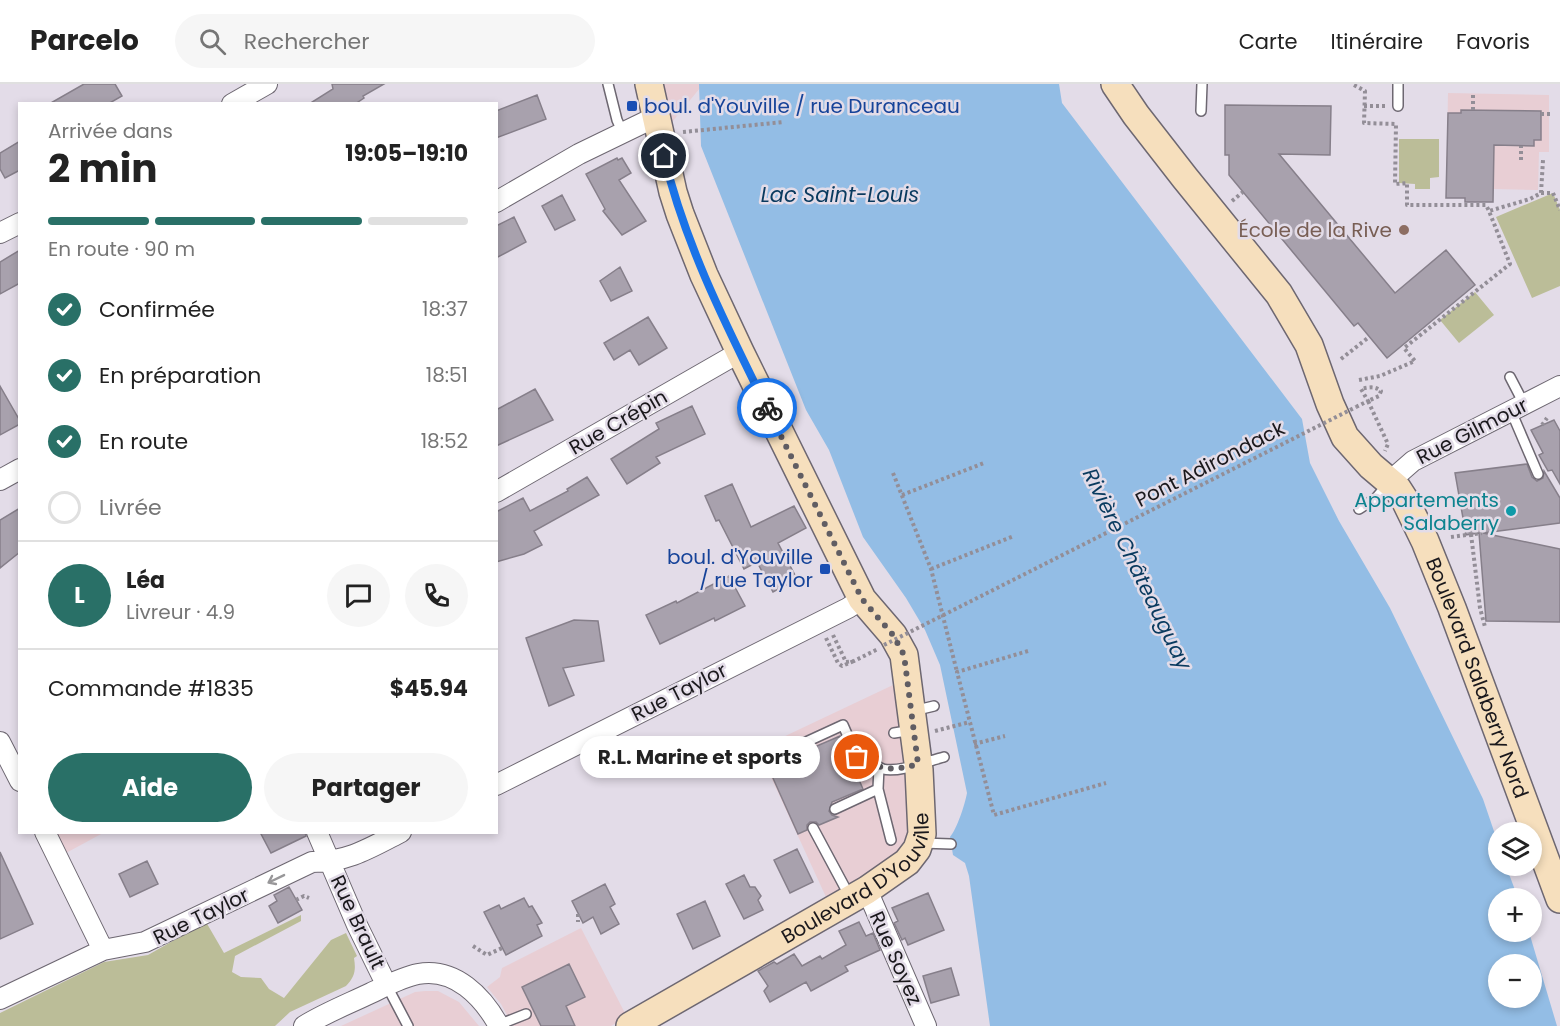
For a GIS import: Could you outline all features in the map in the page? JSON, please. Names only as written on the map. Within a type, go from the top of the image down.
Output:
[{"type":"street","points":[[236,102],[267,84]]},
{"type":"street","name":"Boulevard D'Youville","points":[[630,1026],[859,895],[907,862],[920,843],[922,816],[917,724],[904,655],[893,635],[862,599],[740,352],[700,265],[680,214],[668,174],[649,84]]},
{"type":"street","name":"Boulevard Salaberry Nord","points":[[1115,84],[1185,178],[1279,294],[1309,345],[1330,404],[1345,437],[1367,462],[1397,488],[1406,502],[1436,567],[1560,899]]},
{"type":"street","points":[[498,201],[579,154],[645,122],[657,120]]},
{"type":"street","points":[[0,233],[18,224]]},
{"type":"street","name":"Rue Crépin","points":[[498,491],[740,352]]},
{"type":"street","name":"Rue Gilmour","points":[[1389,482],[1413,461],[1560,386]]},
{"type":"street","points":[[0,480],[18,470]]},
{"type":"street","name":"Rue Taylor","points":[[498,784],[862,599]]},
{"type":"street","points":[[6,748],[18,776]]},
{"type":"street","points":[[47,834],[103,950]]},
{"type":"street","name":"Rue Brault","points":[[318,834],[357,925],[387,986],[421,973],[439,974],[452,978],[477,994],[489,1008],[498,1025]]},
{"type":"street","name":"Rue Taylor","points":[[0,999],[103,950],[145,942],[312,862],[331,862],[353,857],[398,834]]},
{"type":"street","name":"Rue Soyez","points":[[859,895],[926,1026]]},
{"type":"street","points":[[312,1024],[387,986]]},
{"type":"lane","points":[[608,84],[622,133]]},
{"type":"lane","points":[[1201,111],[1202,84]]},
{"type":"lane","points":[[1398,84],[1398,106]]},
{"type":"lane","points":[[1510,377],[1538,474]]},
{"type":"lane","points":[[1359,509],[1376,498],[1389,482]]},
{"type":"lane","points":[[780,754],[843,725],[857,757],[879,767],[890,770],[944,758]]},
{"type":"lane","points":[[879,767],[878,789],[891,840]]},
{"type":"lane","points":[[835,809],[878,789]]},
{"type":"lane","points":[[813,828],[859,895]]},
{"type":"lane","points":[[920,843],[951,844]]},
{"type":"lane","points":[[387,986],[408,1026]]},
{"type":"lane","points":[[498,1025],[526,1014]]},
{"type":"path","points":[[1353,85],[1365,91],[1364,123],[1396,124],[1395,184],[1407,183],[1407,205],[1486,205],[1510,264],[1404,348],[1415,361],[1380,376],[1359,380]]},
{"type":"path","points":[[1473,94],[1473,110]]},
{"type":"path","points":[[1364,105],[1398,106]]},
{"type":"path","points":[[1541,114],[1550,114]]},
{"type":"path","points":[[700,129],[784,122]]},
{"type":"path","points":[[1521,146],[1521,160]]},
{"type":"path","points":[[1541,193],[1543,160]]},
{"type":"path","points":[[1489,211],[1530,199],[1541,193],[1553,193],[1560,210]]},
{"type":"path","points":[[1253,240],[1260,235],[1271,236],[1276,231]]},
{"type":"path","points":[[1341,358],[1369,336]]},
{"type":"path","points":[[1355,390],[1361,387]]},
{"type":"path","points":[[1368,401],[1379,396],[1381,391],[1370,387],[1361,389],[1388,444],[1383,453]]},
{"type":"path","name":"Pont Adirondack","points":[[884,645],[1368,401]]},
{"type":"path","points":[[1542,425],[1548,418]]},
{"type":"path","points":[[902,495],[984,463]]},
{"type":"path","points":[[893,473],[932,569],[974,744],[994,815],[1106,783]]},
{"type":"path","points":[[1451,537],[1482,533]]},
{"type":"path","points":[[1471,534],[1480,608],[1484,614],[1485,628]]},
{"type":"path","points":[[932,569],[1014,536]]},
{"type":"path","points":[[824,634],[838,663],[842,666],[870,653]]},
{"type":"path","points":[[835,639],[846,662],[854,661]]},
{"type":"path","points":[[957,672],[1028,651]]},
{"type":"path","points":[[917,724],[970,722]]},
{"type":"path","points":[[974,744],[1005,736]]},
{"type":"path","points":[[296,900],[304,896],[309,898]]},
{"type":"path","points":[[578,914],[578,922]]},
{"type":"path","points":[[473,946],[487,955],[502,948]]},
{"type":"shaded area","points":[[658,84],[699,84],[700,88],[668,127]]},
{"type":"shaded area","points":[[1448,93],[1549,95],[1549,152],[1539,152],[1538,190],[1493,189],[1493,202],[1465,202],[1465,198],[1446,198]]},
{"type":"shaded area","points":[[897,665],[909,767],[909,821],[905,843],[898,855],[885,864],[826,897],[758,749],[893,685]]},
{"type":"shaded area","points":[[56,834],[101,834],[66,853]]},
{"type":"shaded area","points":[[581,928],[627,1017],[611,1026],[513,1026],[501,1004],[487,987],[500,977],[502,968]]},
{"type":"shaded area","points":[[438,991],[459,1002],[479,1026],[341,1026],[415,992]]},
{"type":"green space","points":[[1399,139],[1439,139],[1439,177],[1430,178],[1430,189],[1415,189],[1415,184],[1399,183]]},
{"type":"green space","points":[[1553,193],[1560,210],[1560,286],[1532,298],[1496,217]]},
{"type":"green space","points":[[1475,292],[1494,315],[1459,343],[1440,320]]},
{"type":"green space","points":[[301,915],[301,921],[235,956],[232,972],[241,977],[261,978],[269,989],[284,998],[331,940],[346,933],[357,956],[354,958],[354,973],[346,986],[290,1012],[275,1026],[0,1026],[0,1013],[104,962],[148,955],[206,922],[224,953]]},
{"type":"water","points":[[699,84],[1059,84],[1062,103],[1302,419],[1310,463],[1339,521],[1390,608],[1483,799],[1491,822],[1488,822],[1488,876],[1510,876],[1514,888],[1488,888],[1488,942],[1532,942],[1536,954],[1488,954],[1488,1008],[1542,1008],[1542,976],[1557,1026],[990,1026],[969,876],[965,863],[953,855],[950,837],[963,810],[967,793],[940,665],[925,630],[906,598],[863,537],[829,450],[806,410],[701,146]]},
{"type":"building","points":[[84,84],[115,84],[122,96],[112,102],[52,102]]},
{"type":"building","points":[[332,84],[384,84],[363,96],[364,98],[358,102],[312,102],[333,89]]},
{"type":"building","points":[[537,95],[546,119],[498,137],[498,110]]},
{"type":"building","points":[[1225,105],[1331,106],[1330,155],[1279,154],[1395,293],[1446,250],[1475,285],[1387,358],[1358,323],[1354,326],[1229,175],[1229,155],[1225,155]]},
{"type":"building","points":[[1461,110],[1541,111],[1541,140],[1534,140],[1534,146],[1494,145],[1493,202],[1465,202],[1465,198],[1446,198],[1448,113],[1461,113]]},
{"type":"building","points":[[18,142],[18,171],[5,178],[0,169],[0,153]]},
{"type":"building","points":[[617,158],[618,160],[622,158],[631,173],[619,180],[646,221],[622,235],[603,211],[605,209],[586,174]]},
{"type":"building","points":[[562,195],[575,220],[555,230],[542,206]]},
{"type":"building","points":[[514,217],[526,242],[498,257],[498,225]]},
{"type":"building","points":[[18,251],[18,284],[0,294],[0,262]]},
{"type":"building","points":[[620,267],[632,291],[611,301],[600,281]]},
{"type":"building","points":[[648,317],[667,348],[639,365],[630,350],[614,360],[604,343]]},
{"type":"building","points":[[0,386],[18,418],[18,425],[0,435]]},
{"type":"building","points":[[535,389],[553,420],[498,445],[498,409]]},
{"type":"building","points":[[692,406],[705,434],[656,457],[660,463],[627,484],[611,459],[659,429],[656,423]]},
{"type":"building","points":[[1554,420],[1560,431],[1560,484],[1552,470],[1548,471],[1539,455],[1543,453],[1531,430]]},
{"type":"building","points":[[1527,464],[1532,477],[1537,481],[1543,478],[1544,471],[1560,498],[1560,523],[1483,533],[1560,549],[1560,622],[1486,621],[1479,533],[1466,535],[1455,473]]},
{"type":"building","points":[[587,477],[599,495],[534,531],[542,545],[524,554],[498,561],[498,511],[523,498],[530,511],[568,491],[567,489]]},
{"type":"building","points":[[732,484],[751,527],[794,506],[806,528],[778,543],[797,579],[773,592],[757,562],[744,569],[719,520],[716,521],[705,496]]},
{"type":"building","points":[[18,509],[18,554],[0,568],[0,520]]},
{"type":"building","points":[[729,576],[745,606],[660,644],[646,615],[676,601],[677,603]]},
{"type":"building","points":[[574,620],[598,621],[604,661],[563,668],[574,695],[549,706],[526,638]]},
{"type":"building","points":[[840,736],[863,789],[832,802],[829,811],[838,817],[819,825],[816,822],[810,822],[807,830],[798,834],[768,767]]},
{"type":"building","points":[[261,834],[306,834],[306,836],[271,853]]},
{"type":"building","points":[[797,849],[813,882],[790,893],[774,860]]},
{"type":"building","points":[[0,852],[33,924],[0,939]]},
{"type":"building","points":[[147,861],[158,884],[130,897],[119,874]]},
{"type":"building","points":[[744,875],[750,887],[755,887],[761,896],[758,900],[763,910],[744,919],[726,884]]},
{"type":"building","points":[[605,884],[615,904],[610,907],[619,924],[601,934],[593,917],[583,923],[572,901]]},
{"type":"building","points":[[289,887],[302,910],[278,923],[269,906],[277,901],[274,895]]},
{"type":"building","points":[[928,893],[944,930],[908,945],[905,938],[902,940],[894,923],[898,921],[892,908]]},
{"type":"building","points":[[524,898],[529,907],[532,906],[542,923],[537,925],[542,936],[506,955],[484,912],[499,905],[501,909]]},
{"type":"building","points":[[705,901],[720,936],[693,949],[677,914]]},
{"type":"building","points":[[859,922],[866,936],[873,933],[880,950],[845,966],[848,971],[811,991],[806,982],[770,1002],[764,991],[768,986],[758,971],[794,954],[802,966],[820,956],[822,959],[846,945],[839,931]]},
{"type":"building","points":[[569,964],[585,997],[566,1006],[575,1026],[541,1026],[522,987]]},
{"type":"building","points":[[951,968],[959,995],[931,1003],[923,976]]},
{"type":"way so far","points":[[767,408],[862,599],[893,635],[904,655],[918,764],[890,770],[882,769],[857,757]]},
{"type":"place","name":"boul. d'Youville / rue Duranceau","points":[[632,106]]},
{"type":"place","name":"École de la Rive","points":[[1404,230]]},
{"type":"place","name":"Appartements Salaberry","points":[[1511,511]]},
{"type":"place","name":"boul. d'Youville / rue Taylor","points":[[825,569]]},
{"type":"place","name":"R.L. Marine et sports","points":[[857,757]]},
{"type":"route","points":[[664,156],[680,214],[704,275],[767,408]]},
{"type":"water label","name":"Lac Saint-Louis","points":[[840,195]]},
{"type":"water label","name":"Rivière Châteauguay","points":[[1137,569]]}]
